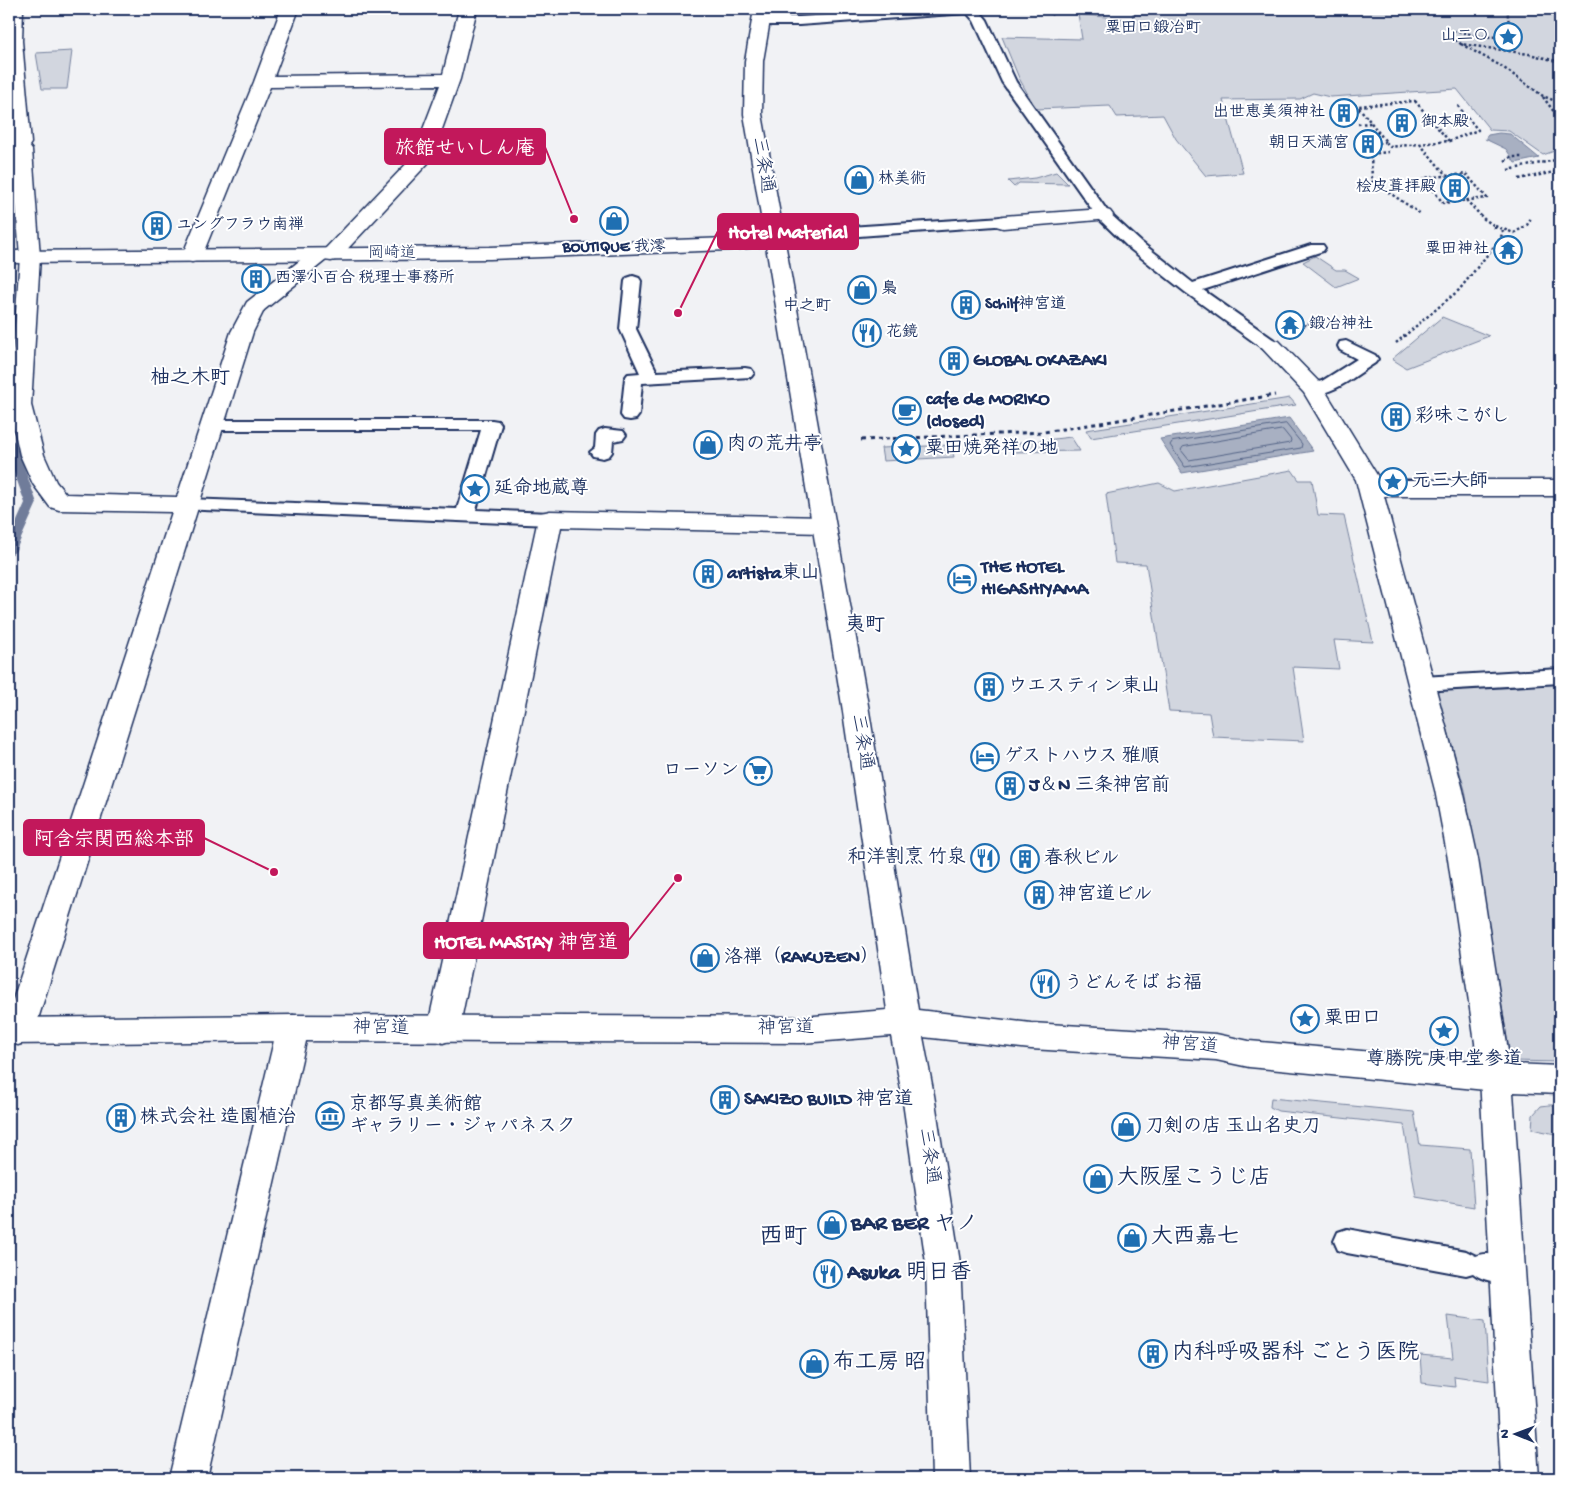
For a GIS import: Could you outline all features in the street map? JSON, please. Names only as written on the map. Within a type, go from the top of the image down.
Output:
[{"type":"street","points":[[14,9],[14,41],[22,146],[19,257],[20,405],[15,421],[45,484],[60,502],[187,505]]},
{"type":"street","points":[[192,256],[263,82],[290,9]]},
{"type":"street","points":[[13,1032],[214,425],[242,332],[255,307],[325,255],[421,160],[451,79],[468,9]]},
{"type":"street","name":"三条通","points":[[762,15],[754,49],[752,79],[753,114],[858,725],[904,1022],[918,1095],[943,1263],[950,1478]]},
{"type":"street","points":[[263,82],[451,79]]},
{"type":"street","points":[[1003,222],[1103,216]]},
{"type":"street","name":"岡崎道","points":[[19,257],[634,252],[774,239]]},
{"type":"street","points":[[1271,346],[1313,389],[1329,412],[1372,488],[1449,790],[1461,850],[1496,1077],[1485,1266],[1520,1478]]},
{"type":"street","points":[[1372,488],[1560,488]]},
{"type":"street","points":[[443,1030],[550,519],[823,525]]},
{"type":"street","name":"神宮道","points":[[13,1032],[293,1028],[802,1030],[904,1022],[1031,1036],[1216,1047],[1249,1054],[1496,1077],[1560,1080]]},
{"type":"street","points":[[188,1478],[293,1028]]},
{"type":"lane","points":[[762,15],[799,21],[971,9],[980,20],[1009,82],[1103,216],[1135,246],[1271,346]]},
{"type":"lane","points":[[774,239],[818,234],[1003,222]]},
{"type":"lane","points":[[1191,289],[1317,248]]},
{"type":"lane","points":[[632,281],[628,329],[651,377]]},
{"type":"lane","points":[[1313,389],[1328,385],[1369,358],[1346,346]]},
{"type":"lane","points":[[599,452],[603,452],[605,435],[626,427],[634,378],[745,373]]},
{"type":"lane","points":[[214,425],[492,425],[465,516]]},
{"type":"lane","points":[[187,505],[550,519]]},
{"type":"lane","points":[[1422,684],[1560,676]]},
{"type":"lane","points":[[1347,1240],[1485,1266]]},
{"type":"path","points":[[1048,9],[1054,17]]},
{"type":"path","points":[[1507,9],[1509,24],[1513,34],[1509,37],[1505,35],[1498,37],[1492,35],[1475,36],[1460,31],[1448,32],[1448,34],[1459,43],[1501,66],[1543,96],[1560,103]]},
{"type":"path","points":[[1459,43],[1529,54],[1560,62]]},
{"type":"path","points":[[1543,96],[1560,120]]},
{"type":"path","points":[[1449,141],[1415,101],[1358,106],[1391,148],[1449,141],[1478,130],[1457,105]]},
{"type":"path","points":[[1348,110],[1360,110]]},
{"type":"path","points":[[1358,124],[1371,123]]},
{"type":"path","points":[[1366,134],[1379,132]]},
{"type":"path","points":[[1373,143],[1386,142]]},
{"type":"path","points":[[1420,144],[1446,176]]},
{"type":"path","points":[[1389,152],[1371,154],[1372,181],[1421,214]]},
{"type":"path","points":[[1505,161],[1511,157],[1522,157]]},
{"type":"path","points":[[1508,170],[1560,160]]},
{"type":"path","points":[[1519,179],[1555,172]]},
{"type":"path","points":[[1466,174],[1487,198],[1443,203],[1424,178],[1446,176],[1466,174]]},
{"type":"path","points":[[1466,200],[1484,220],[1495,228],[1502,228],[1514,233],[1528,225],[1530,218]]},
{"type":"path","points":[[1389,349],[1459,290],[1500,239],[1503,232],[1502,228]]},
{"type":"path","points":[[861,440],[1044,432],[1276,395]]},
{"type":"shaded area","points":[[1134,9],[1560,9],[1560,149],[1543,155],[1509,131],[1490,130],[1457,89],[1330,97],[1313,93],[1300,99],[1223,100],[1243,173],[1206,176],[1176,139],[1163,115],[1117,117],[1110,106],[1036,109],[1019,78],[1002,37],[1082,39],[1078,14],[1132,20]]},
{"type":"shaded area","points":[[72,51],[67,89],[42,89],[36,53]]},
{"type":"shaded area","points":[[1056,172],[1068,184],[1019,183],[1014,187],[1008,181],[1035,178]]},
{"type":"shaded area","points":[[1315,256],[1336,270],[1345,270],[1359,278],[1336,287],[1303,262]]},
{"type":"shaded area","points":[[1442,317],[1489,336],[1406,368],[1392,359]]},
{"type":"shaded area","points":[[1290,398],[1296,405],[1091,438],[1086,430]]},
{"type":"shaded area","points":[[1071,437],[1080,451],[1014,452],[1012,444]]},
{"type":"shaded area","points":[[951,445],[954,457],[883,461],[881,448]]},
{"type":"shaded area","points":[[1292,470],[1299,480],[1312,480],[1318,515],[1344,516],[1373,642],[1334,640],[1339,669],[1293,667],[1304,741],[1213,737],[1209,713],[1169,711],[1146,564],[1115,563],[1106,494],[1159,483],[1175,491]]},
{"type":"shaded area","points":[[1560,682],[1560,1062],[1511,1061],[1465,790],[1436,689]]},
{"type":"shaded area","points":[[1271,1098],[1414,1112],[1420,1145],[1470,1149],[1474,1207],[1416,1197],[1404,1125],[1278,1111],[1270,1107]]},
{"type":"shaded area","points":[[1560,1105],[1560,1135],[1532,1129],[1533,1115],[1541,1106]]},
{"type":"shaded area","points":[[1448,1316],[1485,1321],[1489,1381],[1454,1376],[1455,1387],[1422,1383],[1420,1355],[1453,1358]]},
{"type":"water","points":[[1510,134],[1539,158],[1515,163],[1506,149],[1485,139],[1488,135]]},
{"type":"water","points":[[1289,418],[1313,451],[1182,473],[1160,439]]},
{"type":"waterway","points":[[9,442],[31,503],[9,552]]},
{"type":"place","name":"山二〇","points":[[1508,37]]},
{"type":"place","name":"出世恵美須神社","points":[[1344,113]]},
{"type":"place","name":"御本殿","points":[[1402,123]]},
{"type":"place","name":"朝日天満宮","points":[[1368,144]]},
{"type":"place","name":"林美術","points":[[859,180]]},
{"type":"place","name":"桧皮葺拝殿","points":[[1455,188]]},
{"type":"place","name":"旅館せいしん庵","points":[[574,219]]},
{"type":"place","name":"BOUTIQUE 我澪","points":[[614,221]]},
{"type":"place","name":"ユングフラウ南禅","points":[[157,226]]},
{"type":"place","name":"粟田神社","points":[[1508,250]]},
{"type":"place","name":"西澤小百合 税理士事務所","points":[[256,279]]},
{"type":"place","name":"梟","points":[[862,290]]},
{"type":"place","name":"Schilf神宮道","points":[[966,305]]},
{"type":"place","name":"Hotel Material","points":[[678,313]]},
{"type":"place","name":"鍛冶神社","points":[[1290,325]]},
{"type":"place","name":"花鏡","points":[[867,333]]},
{"type":"place","name":"GLOBAL OKAZAKI","points":[[954,361]]},
{"type":"place","name":"cafe de MORIKO (closed)","points":[[907,411]]},
{"type":"place","name":"彩味こがし","points":[[1396,417]]},
{"type":"place","name":"肉の荒井亭","points":[[708,445]]},
{"type":"place","name":"粟田焼発祥の地","points":[[906,449]]},
{"type":"place","name":"元三大師","points":[[1393,482]]},
{"type":"place","name":"延命地蔵尊","points":[[475,489]]},
{"type":"place","name":"artista東山","points":[[708,574]]},
{"type":"place","name":"THE HOTEL HIGASHIYAMA","points":[[962,579]]},
{"type":"place","name":"ウエスティン東山","points":[[989,687]]},
{"type":"place","name":"ゲストハウス 雅順","points":[[985,757]]},
{"type":"place","name":"ローソン","points":[[758,771]]},
{"type":"place","name":"J＆N 三条神宮前","points":[[1010,786]]},
{"type":"place","name":"和洋割烹 竹泉","points":[[985,858]]},
{"type":"place","name":"春秋ビル","points":[[1025,859]]},
{"type":"place","name":"阿含宗関西総本部","points":[[274,872]]},
{"type":"place","name":"HOTEL MASTAY 神宮道","points":[[678,878]]},
{"type":"place","name":"神宮道ビル","points":[[1039,895]]},
{"type":"place","name":"洛禅（RAKUZEN）","points":[[705,958]]},
{"type":"place","name":"うどんそば お福","points":[[1045,984]]},
{"type":"place","name":"粟田口","points":[[1305,1019]]},
{"type":"place","name":"尊勝院 庚申堂参道","points":[[1444,1031]]},
{"type":"place","name":"SAKIZO BUILD 神宮道","points":[[725,1100]]},
{"type":"place","name":"京都写真美術館 ギャラリー・ジャパネスク","points":[[330,1116]]},
{"type":"place","name":"株式会社 造園植治","points":[[121,1118]]},
{"type":"place","name":"刀剣の店 玉山名史刀","points":[[1126,1127]]},
{"type":"place","name":"大阪屋こうじ店","points":[[1098,1179]]},
{"type":"place","name":"BAR BER ヤノ","points":[[832,1225]]},
{"type":"place","name":"大西嘉七","points":[[1132,1238]]},
{"type":"place","name":"Asuka 明日香","points":[[828,1274]]},
{"type":"place","name":"内科呼吸器科 ごとう医院","points":[[1153,1354]]},
{"type":"place","name":"布工房 昭","points":[[814,1364]]},
{"type":"district","name":"粟田口鍛冶町","points":[[1153,29]]},
{"type":"district","name":"中之町","points":[[807,307]]},
{"type":"district","name":"柚之木町","points":[[190,379]]},
{"type":"district","name":"夷町","points":[[865,626]]},
{"type":"district","name":"西町","points":[[783,1238]]}]
